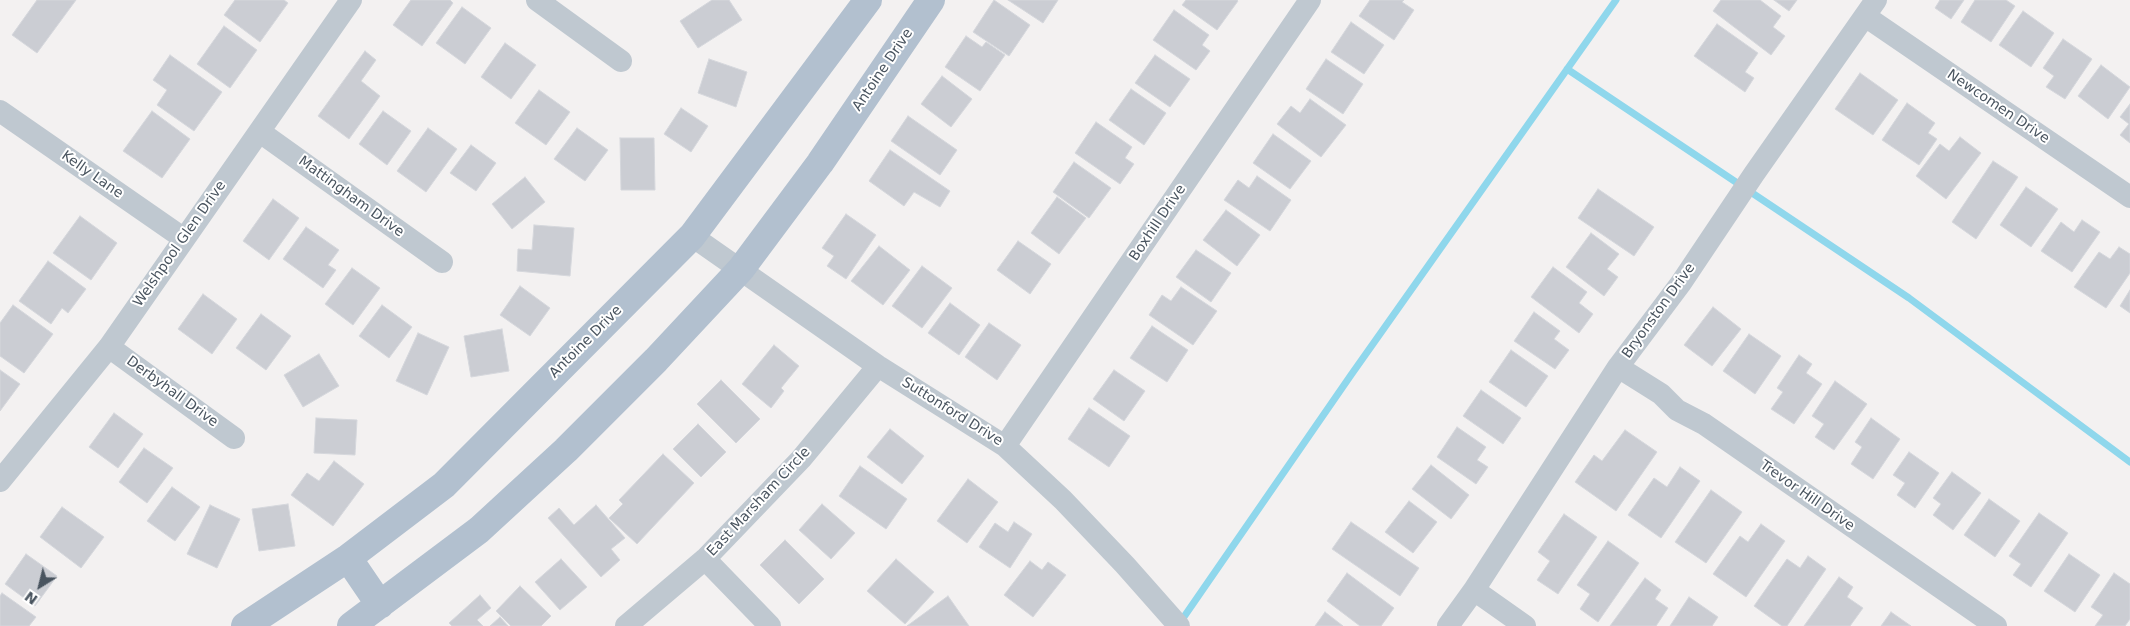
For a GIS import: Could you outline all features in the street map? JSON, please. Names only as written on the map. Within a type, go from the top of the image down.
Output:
[{"type":"main road","name":"Antoine Drive","points":[[245,626],[348,558],[444,484],[692,236],[868,0]]},
{"type":"main road","name":"Antoine Drive","points":[[351,626],[479,530],[566,450],[656,360],[741,269],[820,163],[931,0]]},
{"type":"main road","points":[[348,558],[380,606]]},
{"type":"street","name":"Welshpool Glen Drive","points":[[0,481],[109,347],[183,238],[352,0]]},
{"type":"street","points":[[538,0],[621,61]]},
{"type":"street","name":"Boxhill Drive","points":[[1005,446],[1310,0]]},
{"type":"street","name":"Bryonston Drive","points":[[1448,626],[1474,590],[1618,368],[1680,283],[1871,8]]},
{"type":"street","name":"Newcomen Drive","points":[[1871,8],[2130,197]]},
{"type":"street","name":"Kelly Lane","points":[[0,111],[183,238]]},
{"type":"street","name":"Mattingham Drive","points":[[260,132],[442,262]]},
{"type":"street","name":"Suttonford Drive","points":[[692,236],[878,366],[1005,446],[1063,500],[1125,565],[1179,626]]},
{"type":"street","name":"Derbyhall Drive","points":[[109,347],[234,438]]},
{"type":"street","name":"East Marsham Circle","points":[[626,626],[705,559],[801,459],[878,366]]},
{"type":"street","name":"Trevor Hill Drive","points":[[1618,368],[1661,394],[1677,410],[1704,424],[1996,626]]},
{"type":"street","points":[[705,559],[770,626]]},
{"type":"street","points":[[1474,590],[1525,626]]},
{"type":"building","points":[[37,0],[76,0],[37,53],[12,35]]},
{"type":"building","points":[[235,0],[284,0],[288,3],[260,42],[224,15]]},
{"type":"building","points":[[411,0],[450,0],[453,3],[422,46],[393,25]]},
{"type":"building","points":[[712,0],[729,0],[742,20],[698,48],[680,21]]},
{"type":"building","points":[[994,0],[1030,25],[1009,56],[973,32]]},
{"type":"building","points":[[1008,0],[1058,0],[1043,23]]},
{"type":"building","points":[[1186,0],[1238,1],[1217,30],[1182,5]]},
{"type":"building","points":[[1370,0],[1404,0],[1402,2],[1414,10],[1394,40],[1359,16]]},
{"type":"building","points":[[1721,0],[1760,0],[1781,16],[1773,27],[1785,36],[1771,55],[1713,11]]},
{"type":"building","points":[[1774,0],[1797,0],[1789,11]]},
{"type":"building","points":[[1940,0],[1964,0],[1951,19],[1935,8]]},
{"type":"building","points":[[1975,0],[2006,0],[2015,6],[1991,42],[1961,22]]},
{"type":"building","points":[[462,7],[491,28],[465,64],[436,43]]},
{"type":"building","points":[[1174,10],[1209,35],[1202,45],[1210,51],[1196,70],[1153,40]]},
{"type":"building","points":[[2023,11],[2054,33],[2031,67],[1999,45]]},
{"type":"building","points":[[1351,22],[1384,45],[1364,74],[1331,52]]},
{"type":"building","points":[[1717,24],[1758,53],[1745,72],[1754,78],[1745,92],[1694,56]]},
{"type":"building","points":[[224,26],[257,50],[230,88],[197,64]]},
{"type":"building","points":[[966,36],[982,47],[986,42],[1005,55],[980,91],[945,67]]},
{"type":"building","points":[[2063,39],[2092,59],[2065,99],[2046,87],[2054,76],[2043,68]]},
{"type":"building","points":[[505,43],[536,65],[511,99],[481,77]]},
{"type":"building","points":[[365,51],[376,60],[361,81],[380,96],[349,139],[318,116]]},
{"type":"building","points":[[170,55],[222,92],[194,131],[157,105],[167,90],[153,80]]},
{"type":"building","points":[[1155,55],[1190,79],[1170,107],[1135,83]]},
{"type":"building","points":[[709,59],[747,72],[736,107],[698,93]]},
{"type":"building","points":[[1326,59],[1363,84],[1343,114],[1306,89]]},
{"type":"building","points":[[2101,65],[2130,87],[2108,119],[2078,96]]},
{"type":"building","points":[[1860,73],[1898,100],[1873,135],[1835,109]]},
{"type":"building","points":[[942,76],[972,99],[951,127],[921,104]]},
{"type":"building","points":[[1131,89],[1166,113],[1144,145],[1109,120]]},
{"type":"building","points":[[539,90],[570,112],[546,145],[515,123]]},
{"type":"building","points":[[1310,99],[1346,125],[1321,157],[1277,124],[1291,106],[1300,113]]},
{"type":"building","points":[[1907,103],[1935,123],[1928,133],[1937,139],[1919,165],[1882,140]]},
{"type":"building","points":[[2130,104],[2130,143],[2120,135],[2129,124],[2120,117]]},
{"type":"building","points":[[681,108],[708,126],[691,152],[664,134]]},
{"type":"building","points":[[152,111],[190,139],[162,178],[123,151]]},
{"type":"building","points":[[383,111],[411,131],[387,165],[359,144]]},
{"type":"building","points":[[908,116],[957,150],[940,175],[891,141]]},
{"type":"building","points":[[1096,122],[1132,147],[1125,158],[1134,164],[1120,184],[1075,153]]},
{"type":"building","points":[[428,128],[457,149],[426,192],[397,171]]},
{"type":"building","points":[[577,128],[608,150],[585,181],[554,159]]},
{"type":"building","points":[[1273,134],[1311,161],[1290,189],[1253,163]]},
{"type":"building","points":[[1960,137],[1981,153],[1946,199],[1916,176],[1940,144],[1949,151]]},
{"type":"building","points":[[620,138],[654,138],[655,190],[621,190]]},
{"type":"building","points":[[471,145],[496,163],[476,191],[450,173]]},
{"type":"building","points":[[890,150],[950,191],[940,207],[914,192],[904,206],[869,181]]},
{"type":"building","points":[[1993,161],[2018,177],[1976,239],[1952,222]]},
{"type":"building","points":[[1074,162],[1111,188],[1089,218],[1053,192]]},
{"type":"building","points":[[1257,176],[1291,200],[1270,231],[1224,200],[1238,180],[1249,188]]},
{"type":"building","points":[[525,177],[545,202],[512,229],[492,204]]},
{"type":"building","points":[[2026,187],[2058,209],[2031,247],[2000,225]]},
{"type":"building","points":[[1598,189],[1654,227],[1634,256],[1578,218]]},
{"type":"building","points":[[1057,197],[1086,218],[1059,254],[1031,233]]},
{"type":"building","points":[[273,199],[299,218],[269,260],[243,241]]},
{"type":"building","points":[[1226,210],[1260,235],[1237,266],[1203,240]]},
{"type":"building","points":[[846,214],[876,235],[846,279],[827,266],[834,256],[822,248]]},
{"type":"building","points":[[80,216],[117,243],[91,280],[53,253]]},
{"type":"building","points":[[2082,220],[2100,232],[2072,272],[2041,251],[2061,222],[2074,232]]},
{"type":"building","points":[[534,225],[574,228],[570,276],[517,271],[518,249],[532,250]]},
{"type":"building","points":[[306,227],[339,250],[328,265],[336,270],[323,288],[283,259]]},
{"type":"building","points":[[1591,233],[1619,254],[1607,269],[1618,277],[1604,296],[1566,267]]},
{"type":"building","points":[[1018,241],[1051,264],[1030,294],[997,270]]},
{"type":"building","points":[[879,246],[910,270],[883,305],[851,281]]},
{"type":"building","points":[[2119,247],[2130,254],[2130,273],[2106,308],[2074,287],[2099,252],[2110,259]]},
{"type":"building","points":[[1196,250],[1231,273],[1211,302],[1176,277]]},
{"type":"building","points":[[48,261],[86,289],[68,313],[62,308],[51,324],[19,301]]},
{"type":"building","points":[[922,266],[952,288],[922,328],[892,306]]},
{"type":"building","points":[[1553,267],[1587,292],[1579,303],[1593,314],[1579,333],[1531,297]]},
{"type":"building","points":[[352,268],[380,288],[353,325],[325,304]]},
{"type":"building","points":[[520,286],[550,308],[530,336],[500,315]]},
{"type":"building","points":[[1181,287],[1217,311],[1193,345],[1149,315],[1162,295],[1171,301]]},
{"type":"building","points":[[2130,290],[2130,313],[2120,306]]},
{"type":"building","points":[[203,294],[237,319],[212,354],[178,329]]},
{"type":"building","points":[[950,303],[980,325],[959,355],[928,333]]},
{"type":"building","points":[[13,305],[53,334],[24,373],[0,356],[0,323]]},
{"type":"building","points":[[382,305],[412,327],[389,358],[359,336]]},
{"type":"building","points":[[1713,307],[1741,329],[1712,366],[1684,345]]},
{"type":"building","points":[[1534,312],[1560,331],[1554,339],[1569,350],[1555,369],[1514,341]]},
{"type":"building","points":[[261,314],[291,336],[266,370],[236,348]]},
{"type":"building","points":[[989,323],[1021,345],[997,380],[965,357]]},
{"type":"building","points":[[1152,326],[1188,350],[1167,382],[1130,358]]},
{"type":"building","points":[[502,329],[509,371],[471,377],[464,336]]},
{"type":"building","points":[[418,333],[449,347],[427,395],[396,381]]},
{"type":"building","points":[[1749,334],[1781,356],[1755,394],[1723,371]]},
{"type":"building","points":[[774,345],[799,366],[781,388],[784,391],[771,408],[742,384]]},
{"type":"building","points":[[1511,350],[1548,376],[1526,407],[1489,382]]},
{"type":"building","points":[[319,354],[339,386],[303,407],[284,375]]},
{"type":"building","points":[[1799,355],[1812,364],[1806,373],[1822,384],[1794,424],[1771,409],[1783,392],[1777,388]]},
{"type":"building","points":[[0,370],[20,384],[0,411]]},
{"type":"building","points":[[1114,370],[1145,391],[1124,421],[1093,399]]},
{"type":"building","points":[[721,380],[760,419],[736,443],[697,404]]},
{"type":"building","points":[[1835,381],[1867,404],[1834,450],[1815,437],[1824,424],[1812,416]]},
{"type":"building","points":[[1481,390],[1521,418],[1503,444],[1463,416]]},
{"type":"building","points":[[1089,408],[1130,436],[1109,467],[1068,439]]},
{"type":"building","points":[[114,413],[143,434],[118,468],[89,447]]},
{"type":"building","points":[[316,418],[357,420],[355,455],[314,453]]},
{"type":"building","points":[[1871,418],[1900,439],[1873,479],[1851,464],[1862,447],[1855,442]]},
{"type":"building","points":[[698,424],[726,452],[701,477],[673,449]]},
{"type":"building","points":[[1457,427],[1486,447],[1477,460],[1488,467],[1476,484],[1437,457]]},
{"type":"building","points":[[890,429],[924,456],[902,484],[867,457]]},
{"type":"building","points":[[1625,430],[1657,452],[1616,511],[1575,482],[1594,455],[1602,461]]},
{"type":"building","points":[[144,448],[173,468],[147,503],[119,482]]},
{"type":"building","points":[[1909,452],[1939,473],[1915,508],[1897,495],[1905,483],[1893,475]]},
{"type":"building","points":[[663,454],[694,483],[637,544],[609,518],[623,504],[619,500]]},
{"type":"building","points":[[334,461],[364,484],[333,526],[291,495],[307,473],[319,481]]},
{"type":"building","points":[[1431,465],[1469,495],[1451,519],[1412,489]]},
{"type":"building","points":[[860,466],[907,499],[886,529],[839,496]]},
{"type":"building","points":[[1680,467],[1700,481],[1661,538],[1628,515],[1654,478],[1667,487]]},
{"type":"building","points":[[1952,472],[1981,493],[1953,530],[1933,515],[1941,504],[1933,498]]},
{"type":"building","points":[[968,479],[998,502],[967,543],[937,521]]},
{"type":"building","points":[[172,487],[200,507],[175,541],[147,521]]},
{"type":"building","points":[[1711,490],[1742,512],[1706,563],[1675,542]]},
{"type":"building","points":[[1989,499],[2020,521],[1995,557],[1964,535]]},
{"type":"building","points":[[1409,501],[1437,522],[1413,553],[1385,532]]},
{"type":"building","points":[[288,504],[295,546],[259,551],[252,509]]},
{"type":"building","points":[[822,504],[855,533],[831,559],[799,530]]},
{"type":"building","points":[[210,505],[240,519],[217,568],[187,554]]},
{"type":"building","points":[[596,505],[625,538],[611,549],[620,560],[601,577],[548,518],[559,508],[574,525]]},
{"type":"building","points":[[62,507],[104,537],[81,568],[40,537]]},
{"type":"building","points":[[2039,513],[2068,533],[2031,587],[2013,575],[2021,564],[2009,556]]},
{"type":"building","points":[[1564,514],[1597,537],[1558,594],[1537,580],[1550,561],[1538,552]]},
{"type":"building","points":[[1014,522],[1032,534],[1010,568],[979,547],[995,523],[1008,532]]},
{"type":"building","points":[[1351,522],[1419,568],[1400,596],[1332,549]]},
{"type":"building","points":[[1761,524],[1785,541],[1746,597],[1713,574],[1740,536],[1748,542]]},
{"type":"building","points":[[785,540],[824,579],[799,604],[760,565]]},
{"type":"building","points":[[1608,541],[1639,563],[1598,622],[1580,609],[1590,594],[1577,585]]},
{"type":"building","points":[[26,554],[57,576],[35,606],[5,584]]},
{"type":"building","points":[[2069,554],[2100,575],[2075,612],[2044,591]]},
{"type":"building","points":[[1808,556],[1826,569],[1787,626],[1782,626],[1754,606],[1787,559],[1800,568]]},
{"type":"building","points":[[561,559],[587,587],[560,610],[535,582]]},
{"type":"building","points":[[896,559],[934,592],[905,624],[867,591]]},
{"type":"building","points":[[1030,561],[1042,570],[1048,562],[1066,575],[1033,617],[1004,595]]},
{"type":"building","points":[[1347,573],[1394,608],[1381,626],[1360,626],[1327,601]]},
{"type":"building","points":[[2114,573],[2130,584],[2130,619],[2125,626],[2095,626],[2103,615],[2091,607]]},
{"type":"building","points":[[1839,577],[1853,587],[1847,597],[1863,608],[1850,626],[1804,626]]},
{"type":"building","points":[[1645,578],[1661,590],[1655,599],[1668,608],[1656,626],[1610,626]]},
{"type":"building","points":[[520,586],[551,616],[541,626],[511,626],[496,611]]},
{"type":"building","points":[[2,593],[36,617],[29,626],[0,626],[0,596]]},
{"type":"building","points":[[480,595],[491,608],[477,620],[483,626],[452,626],[449,623]]},
{"type":"building","points":[[948,596],[969,626],[907,626]]},
{"type":"building","points":[[1689,597],[1718,617],[1712,626],[1670,626]]},
{"type":"building","points":[[1325,612],[1343,626],[1315,626]]},
{"type":"building","points":[[1891,612],[1911,626],[1881,626]]},
{"type":"building","points":[[500,617],[508,626],[490,626]]},
{"type":"waterway","points":[[1179,624],[1351,375],[1616,0]]},
{"type":"waterway","points":[[1567,69],[1909,298],[2130,462]]}]
